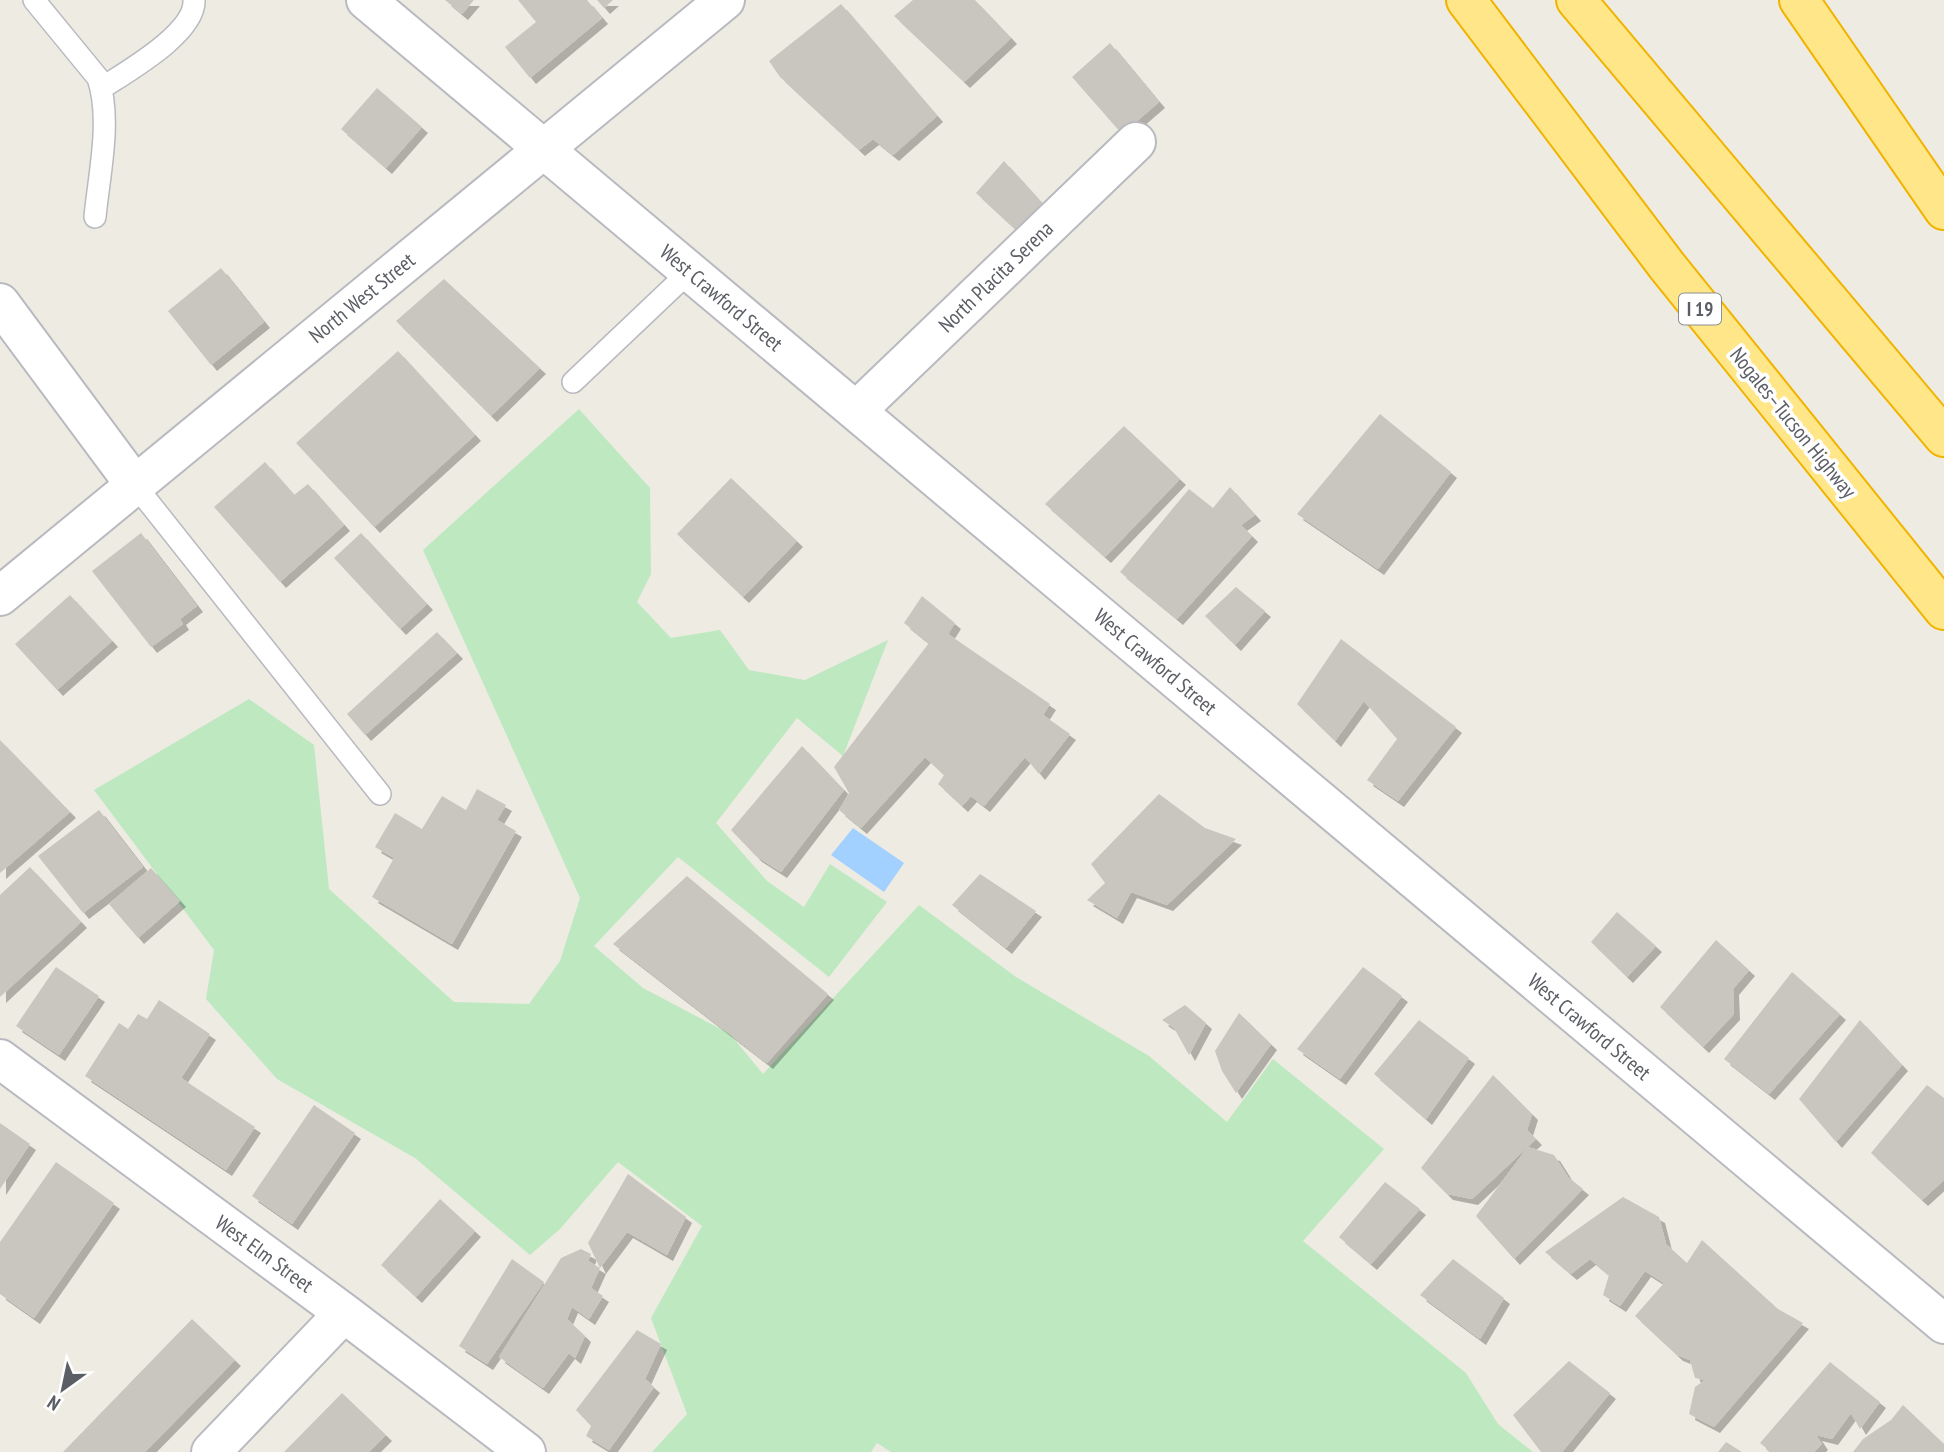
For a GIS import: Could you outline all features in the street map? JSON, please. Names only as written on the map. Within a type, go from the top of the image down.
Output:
[{"type":"highway","name":"Nogales–Tucson Highway","points":[[1466,0],[1667,266],[1944,610]]},
{"type":"highway","points":[[1576,0],[1944,437]]},
{"type":"highway","points":[[1799,0],[1944,210]]},
{"type":"street","name":"West Crawford Street","points":[[366,0],[1944,1324]]},
{"type":"street","name":"North West Street","points":[[0,596],[725,0]]},
{"type":"street","name":"North Placita Serena","points":[[856,411],[1136,142]]},
{"type":"street","points":[[0,303],[135,485]]},
{"type":"street","name":"West Elm Street","points":[[0,1059],[344,1313],[526,1452]]},
{"type":"street","points":[[211,1452],[344,1313]]},
{"type":"lane","points":[[34,0],[98,78],[102,88],[102,132],[94,217]]},
{"type":"lane","points":[[102,88],[170,39],[189,18],[194,0]]},
{"type":"lane","points":[[573,382],[689,272]]},
{"type":"lane","points":[[135,485],[380,794]]},
{"type":"green space","points":[[579,409],[650,488],[651,574],[637,602],[671,638],[720,630],[749,670],[805,680],[888,640],[843,756],[797,718],[716,823],[767,881],[804,907],[830,864],[887,902],[829,977],[678,857],[594,946],[643,988],[730,1034],[763,1074],[919,905],[1016,977],[1149,1056],[1227,1122],[1273,1059],[1384,1149],[1303,1241],[1466,1373],[1498,1424],[1533,1452],[891,1452],[877,1443],[871,1452],[652,1452],[687,1414],[651,1318],[702,1226],[618,1162],[560,1229],[530,1255],[415,1158],[277,1079],[206,999],[214,950],[94,790],[249,699],[314,745],[329,889],[454,1002],[529,1004],[560,961],[580,898],[423,550]]},
{"type":"water","points":[[853,828],[904,863],[884,892],[831,855]]},
{"type":"building","points":[[445,0],[474,0],[462,14]]},
{"type":"building","points":[[518,0],[587,0],[602,18],[530,78],[505,47],[536,22]]},
{"type":"building","points":[[597,0],[613,0],[604,8]]},
{"type":"building","points":[[913,0],[975,0],[1011,38],[964,82],[894,16]]},
{"type":"building","points":[[841,4],[937,116],[893,155],[873,139],[859,150],[780,77],[769,61]]},
{"type":"building","points":[[1110,43],[1159,102],[1122,134],[1072,77]]},
{"type":"building","points":[[377,88],[422,127],[386,168],[341,129]]},
{"type":"building","points":[[1004,161],[1042,203],[1016,230],[976,193]]},
{"type":"building","points":[[221,268],[264,322],[211,365],[168,311]]},
{"type":"building","points":[[444,279],[540,368],[491,416],[396,321]]},
{"type":"building","points":[[398,351],[475,435],[374,527],[296,443]]},
{"type":"building","points":[[1380,414],[1451,472],[1378,569],[1297,514]]},
{"type":"building","points":[[1124,426],[1180,479],[1105,557],[1045,504]]},
{"type":"building","points":[[265,462],[294,495],[308,484],[344,525],[280,582],[214,507]]},
{"type":"building","points":[[731,478],[797,541],[743,597],[677,534]]},
{"type":"building","points":[[1230,487],[1255,515],[1241,525],[1252,536],[1177,619],[1120,572],[1189,489],[1213,508]]},
{"type":"building","points":[[141,533],[197,606],[180,619],[183,624],[151,647],[92,571]]},
{"type":"building","points":[[361,533],[427,604],[400,629],[334,558]]},
{"type":"building","points":[[1236,587],[1265,611],[1235,645],[1205,616]]},
{"type":"building","points":[[70,595],[112,641],[57,690],[15,644]]},
{"type":"building","points":[[922,596],[955,623],[948,634],[1050,704],[1043,715],[1070,734],[1039,774],[1025,757],[984,806],[971,796],[962,806],[938,784],[944,775],[925,757],[861,828],[839,810],[849,793],[834,767],[929,643],[904,623]]},
{"type":"building","points":[[437,632],[457,653],[365,735],[347,714]]},
{"type":"building","points":[[1341,639],[1456,727],[1398,801],[1367,780],[1397,739],[1364,701],[1335,741],[1297,704]]},
{"type":"building","points":[[0,740],[70,812],[0,873]]},
{"type":"building","points":[[802,746],[844,790],[781,872],[756,856],[731,830]]},
{"type":"building","points":[[477,789],[506,805],[497,820],[516,831],[452,944],[372,897],[394,858],[375,847],[395,813],[422,829],[442,796],[466,810]]},
{"type":"building","points":[[1159,794],[1205,828],[1236,839],[1167,905],[1131,892],[1117,918],[1087,900],[1105,883],[1091,864]]},
{"type":"building","points":[[99,810],[143,867],[83,913],[38,856]]},
{"type":"building","points":[[30,867],[81,922],[0,997],[0,895]]},
{"type":"building","points":[[151,868],[180,901],[138,938],[109,904]]},
{"type":"building","points":[[980,874],[1036,911],[1006,948],[952,905]]},
{"type":"building","points":[[687,876],[828,994],[767,1063],[613,944]]},
{"type":"building","points":[[1617,912],[1656,946],[1627,977],[1591,942]]},
{"type":"building","points":[[1716,940],[1749,970],[1733,989],[1734,1014],[1703,1047],[1660,1007]]},
{"type":"building","points":[[56,967],[99,996],[59,1055],[16,1026]]},
{"type":"building","points":[[1363,967],[1402,996],[1340,1079],[1297,1049]]},
{"type":"building","points":[[1792,972],[1840,1014],[1769,1094],[1724,1059]]},
{"type":"building","points":[[159,1000],[210,1034],[181,1078],[255,1127],[226,1170],[85,1076],[119,1023],[128,1029],[138,1014],[147,1019]]},
{"type":"building","points":[[1185,1005],[1206,1023],[1189,1055],[1174,1028],[1162,1020]]},
{"type":"building","points":[[1239,1013],[1271,1044],[1236,1093],[1222,1071],[1215,1051]]},
{"type":"building","points":[[1419,1020],[1469,1058],[1426,1119],[1374,1074]]},
{"type":"building","points":[[1860,1020],[1902,1065],[1836,1142],[1799,1099]]},
{"type":"building","points":[[1493,1075],[1532,1114],[1527,1130],[1536,1139],[1472,1199],[1447,1194],[1421,1168]]},
{"type":"building","points":[[1927,1085],[1944,1098],[1944,1180],[1922,1200],[1871,1153]]},
{"type":"building","points":[[314,1105],[355,1133],[292,1224],[252,1196]]},
{"type":"building","points":[[0,1123],[30,1144],[0,1189]]},
{"type":"building","points":[[1528,1147],[1554,1155],[1568,1177],[1583,1189],[1514,1259],[1476,1216]]},
{"type":"building","points":[[56,1162],[114,1203],[34,1318],[0,1294],[0,1242]]},
{"type":"building","points":[[628,1174],[686,1217],[667,1255],[627,1232],[600,1268],[588,1243]]},
{"type":"building","points":[[1385,1182],[1420,1209],[1371,1264],[1339,1237]]},
{"type":"building","points":[[1623,1197],[1659,1217],[1666,1244],[1687,1263],[1702,1240],[1778,1309],[1803,1323],[1714,1427],[1689,1414],[1695,1387],[1705,1380],[1695,1378],[1690,1360],[1677,1355],[1635,1316],[1664,1283],[1645,1271],[1620,1306],[1603,1295],[1609,1275],[1590,1259],[1571,1274],[1545,1252]]},
{"type":"building","points":[[440,1199],[475,1231],[416,1297],[381,1265]]},
{"type":"building","points":[[581,1249],[591,1254],[588,1261],[600,1268],[591,1288],[603,1296],[589,1319],[572,1307],[567,1319],[585,1336],[575,1358],[569,1353],[543,1388],[499,1357],[561,1258]]},
{"type":"building","points":[[512,1259],[544,1282],[487,1364],[459,1346]]},
{"type":"building","points":[[1453,1259],[1504,1298],[1480,1339],[1420,1295]]},
{"type":"building","points":[[192,1319],[235,1360],[145,1452],[63,1452]]},
{"type":"building","points":[[637,1330],[661,1344],[645,1379],[654,1387],[609,1450],[586,1436],[591,1426],[576,1410]]},
{"type":"building","points":[[1569,1361],[1610,1393],[1562,1452],[1541,1452],[1513,1415]]},
{"type":"building","points":[[1830,1362],[1880,1402],[1860,1429],[1851,1413],[1832,1439],[1816,1435],[1822,1444],[1814,1452],[1771,1452],[1760,1443]]},
{"type":"building","points":[[342,1393],[386,1435],[369,1452],[284,1452]]},
{"type":"building","points":[[1903,1405],[1944,1444],[1944,1452],[1853,1452],[1863,1439],[1891,1420]]},
{"type":"building","points":[[1726,1442],[1742,1452],[1718,1452]]}]
